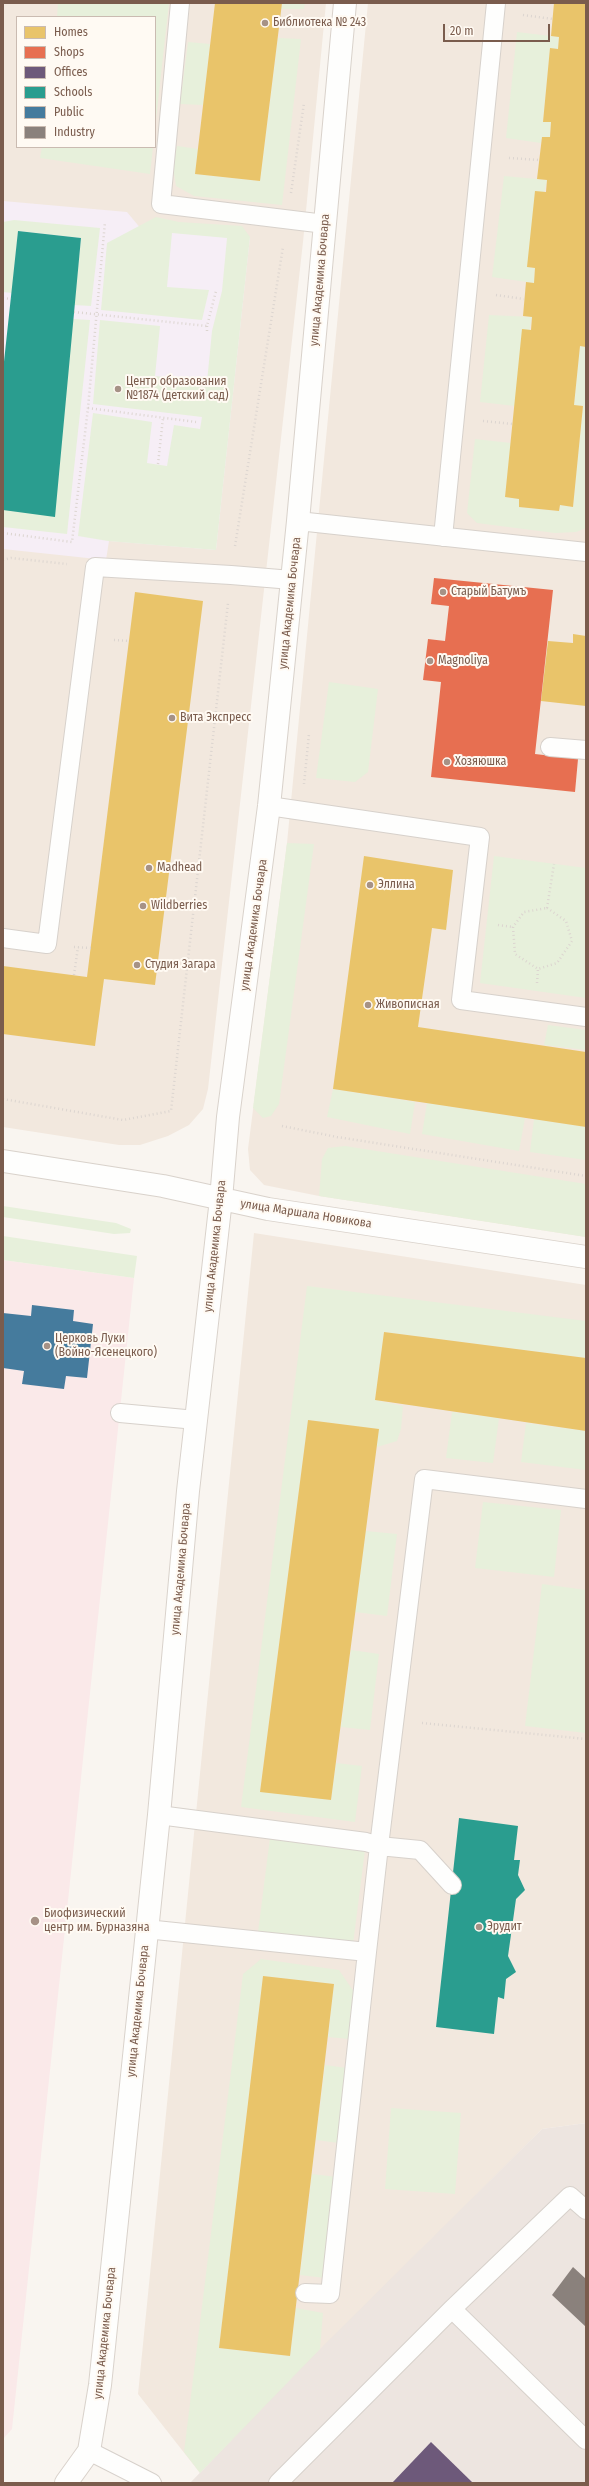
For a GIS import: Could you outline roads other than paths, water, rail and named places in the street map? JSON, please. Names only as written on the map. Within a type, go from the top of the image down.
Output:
[{"type":"street","name":"улица Академика Бочвара","points":[[66,2483],[89,2451],[100,2385],[159,1815],[196,1420],[221,1199],[228,1117],[269,806],[298,521],[345,3]]},
{"type":"street","name":"улица Маршала Новикова","points":[[3,1161],[163,1186],[268,1209],[586,1257]]},
{"type":"lane","points":[[180,3],[161,204],[325,224]]},
{"type":"lane","points":[[444,537],[496,3]]},
{"type":"lane","points":[[298,521],[586,552]]},
{"type":"lane","points":[[3,938],[47,944],[95,567],[231,574],[292,580]]},
{"type":"lane","points":[[550,746],[586,750]]},
{"type":"lane","points":[[269,806],[480,837],[461,1000],[586,1017]]},
{"type":"lane","points":[[120,1413],[196,1420]]},
{"type":"lane","points":[[305,2293],[330,2294],[379,1846],[424,1479],[586,1499]]},
{"type":"lane","points":[[159,1815],[366,1842],[379,1846],[420,1850],[452,1885]]},
{"type":"lane","points":[[146,1929],[367,1952]]},
{"type":"lane","points":[[278,2483],[452,2309],[570,2196],[586,2210]]},
{"type":"lane","points":[[452,2309],[586,2440]]},
{"type":"lane","points":[[89,2451],[152,2483]]},
{"type":"place","name":"Библиотека № 243","points":[[265,23]]},
{"type":"place","name":"Центр образования №1874 (детский сад)","points":[[118,389]]},
{"type":"place","name":"Старый Батумъ","points":[[443,592]]},
{"type":"place","name":"Magnoliya","points":[[430,661]]},
{"type":"place","name":"Вита Экспресс","points":[[172,718]]},
{"type":"place","name":"Хозяюшка","points":[[447,762]]},
{"type":"place","name":"Madhead","points":[[149,868]]},
{"type":"place","name":"Эллина","points":[[370,885]]},
{"type":"place","name":"Wildberries","points":[[143,906]]},
{"type":"place","name":"Студия Загара","points":[[137,965]]},
{"type":"place","name":"Живописная","points":[[368,1005]]},
{"type":"place","name":"Церковь Луки (Войно-Ясенецкого)","points":[[47,1346]]},
{"type":"place","name":"Биофизический центр им. Бурназяна","points":[[35,1921]]},
{"type":"place","name":"Эрудит","points":[[479,1927]]}]
